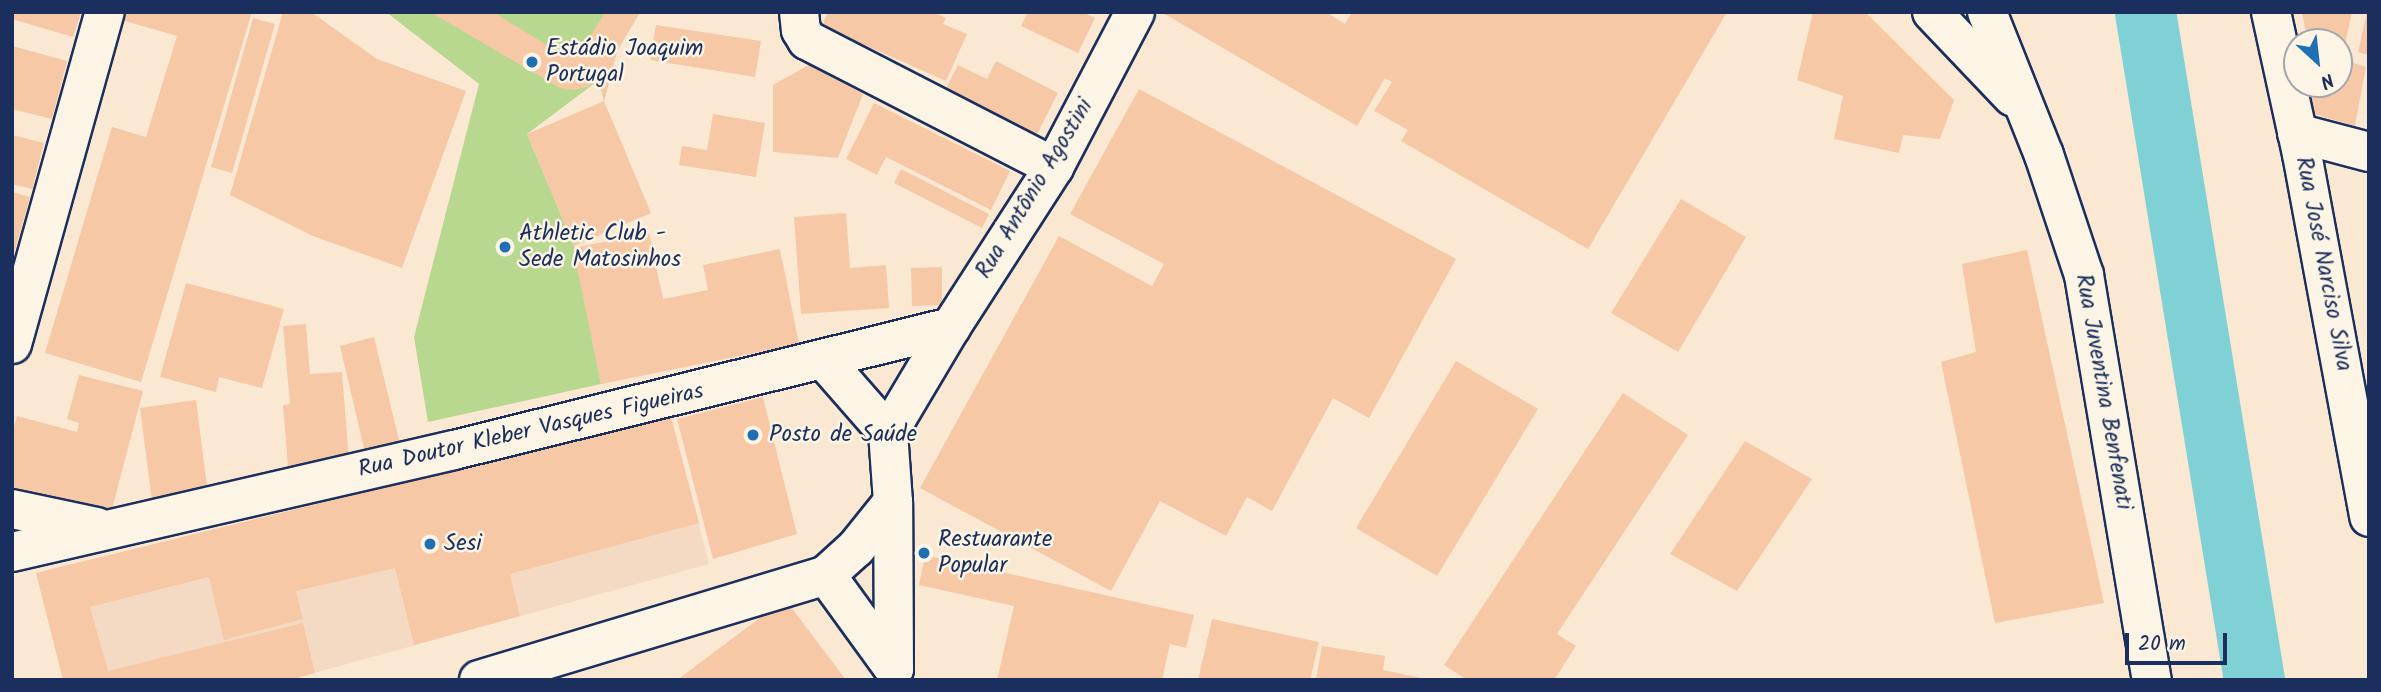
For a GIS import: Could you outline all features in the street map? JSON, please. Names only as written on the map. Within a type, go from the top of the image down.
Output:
[{"type":"street","points":[[12,344],[105,12]]},
{"type":"street","points":[[799,12],[801,30],[807,40],[1054,167]]},
{"type":"street","name":"Rua Antônio Agostini","points":[[888,433],[951,327],[1054,167],[1135,12]]},
{"type":"street","points":[[1932,12],[2026,111]]},
{"type":"street","name":"Rua Juventina Benfenati","points":[[1987,12],[2026,111],[2084,275],[2152,680]]},
{"type":"street","name":"Rua José Narciso Silva","points":[[2271,12],[2300,144],[2369,517]]},
{"type":"street","points":[[2300,144],[2369,152]]},
{"type":"street","points":[[2300,144],[2369,172]]},
{"type":"street","name":"Rua Doutor Kleber Vasques Figueiras","points":[[12,552],[824,360],[951,327]]},
{"type":"street","points":[[824,360],[888,433],[893,502],[897,674]]},
{"type":"street","points":[[479,680],[825,575],[856,548],[893,502]]},
{"type":"street","name":"Rua Doutor Kleber Vasques Figueiras","points":[[12,509],[109,529]]},
{"type":"street","points":[[825,575],[897,674]]},
{"type":"shaded area","name":"Sesi","points":[[671,417],[709,564],[289,680],[63,680],[36,573]]},
{"type":"green space","name":"Athletic Club - Sede Matosinhos","points":[[386,12],[640,12],[617,51],[604,101],[599,80],[527,134],[574,246],[601,384],[428,422],[414,337],[479,84]]},
{"type":"building","points":[[12,12],[81,13],[73,37],[12,19]]},
{"type":"building","points":[[117,12],[252,12],[141,382],[45,353],[112,127],[146,137],[177,36],[115,18]]},
{"type":"building","points":[[283,12],[311,12],[377,59],[466,91],[402,268],[313,236],[230,195]]},
{"type":"building","points":[[430,12],[493,12],[563,55],[573,57],[582,51],[605,12],[640,12],[617,51],[604,101],[599,80],[574,90],[560,88]]},
{"type":"building","points":[[828,12],[933,12],[946,18],[943,24],[967,34],[946,81],[822,26]]},
{"type":"building","points":[[1028,12],[1082,12],[1095,18],[1078,53],[1021,26]]},
{"type":"building","points":[[1161,12],[1326,12],[1345,24],[1352,12],[1727,12],[1588,249],[1401,141],[1408,130],[1374,111],[1392,82],[1385,78],[1357,126]]},
{"type":"building","points":[[1813,12],[1865,12],[1954,100],[1940,139],[1903,135],[1899,153],[1834,139],[1843,96],[1797,80]]},
{"type":"building","points":[[2302,12],[2352,12],[2349,28],[2305,28]]},
{"type":"building","points":[[2369,12],[2369,55],[2358,52]]},
{"type":"building","points":[[253,18],[275,24],[232,173],[211,167]]},
{"type":"building","points":[[656,25],[761,41],[755,77],[650,60]]},
{"type":"building","points":[[12,46],[67,61],[52,119],[12,109]]},
{"type":"building","points":[[996,61],[1058,93],[1032,144],[941,98],[958,65],[987,79]]},
{"type":"building","points":[[2353,63],[2366,67],[2355,126],[2311,113],[2310,98],[2353,98]]},
{"type":"building","points":[[809,65],[863,94],[838,158],[773,152],[773,85]]},
{"type":"building","points":[[1139,89],[1456,259],[1369,418],[1333,398],[1272,511],[1247,497],[1226,536],[1160,501],[1111,591],[920,488],[1059,236],[1152,286],[1164,264],[1070,214]]},
{"type":"building","points":[[604,101],[651,213],[574,246],[527,134]]},
{"type":"building","points":[[874,103],[1010,171],[991,210],[886,157],[877,175],[846,159]]},
{"type":"building","points":[[713,114],[765,123],[756,177],[679,165],[682,146],[707,150]]},
{"type":"building","points":[[12,135],[44,143],[32,189],[12,184]]},
{"type":"building","points":[[901,169],[989,214],[982,228],[894,183]]},
{"type":"building","points":[[12,192],[30,197],[13,257],[12,256]]},
{"type":"building","points":[[1681,199],[1746,237],[1678,352],[1611,313]]},
{"type":"building","points":[[846,213],[850,268],[886,265],[889,308],[801,314],[794,217]]},
{"type":"building","points":[[649,233],[663,299],[708,290],[703,265],[780,249],[799,344],[601,384],[573,248]]},
{"type":"building","points":[[2027,250],[2104,603],[1995,623],[1941,362],[1976,352],[1962,264]]},
{"type":"building","points":[[942,267],[942,305],[912,306],[911,268]]},
{"type":"building","points":[[186,283],[284,309],[262,388],[219,377],[216,392],[160,377]]},
{"type":"building","points":[[306,324],[310,374],[342,372],[349,461],[288,466],[283,405],[290,404],[283,326]]},
{"type":"building","points":[[374,337],[401,448],[366,457],[340,346]]},
{"type":"building","points":[[1456,361],[1538,409],[1437,576],[1356,528]]},
{"type":"building","points":[[79,375],[143,391],[111,513],[12,487],[12,433],[17,416],[77,432],[79,423],[67,419]]},
{"type":"building","points":[[1623,393],[1688,435],[1557,634],[1576,646],[1554,680],[1467,680],[1444,665]]},
{"type":"building","points":[[763,397],[797,534],[713,559],[677,419]]},
{"type":"building","points":[[196,400],[209,502],[153,509],[140,408]]},
{"type":"building","name":"Sesi","points":[[671,417],[699,523],[510,574],[520,616],[414,645],[395,568],[296,591],[303,619],[224,640],[209,577],[90,607],[108,671],[303,623],[315,673],[290,680],[63,680],[36,573]]},
{"type":"building","points":[[1745,441],[1812,479],[1737,591],[1670,554]]},
{"type":"building","points":[[925,555],[1194,615],[1186,648],[1170,644],[1162,680],[997,680],[1014,606],[919,585]]},
{"type":"building","points":[[785,599],[846,680],[677,680]]},
{"type":"building","points":[[1212,619],[1319,642],[1310,680],[1198,680]]},
{"type":"building","points":[[1322,646],[1385,656],[1383,670],[1430,680],[1316,680]]},
{"type":"waterway","points":[[2145,12],[2254,680]]},
{"type":"place","name":"Estádio Joaquim Portugal","points":[[532,62]]},
{"type":"place","name":"Athletic Club - Sede Matosinhos","points":[[505,247]]},
{"type":"place","name":"Posto de Saúde","points":[[753,435]]},
{"type":"place","name":"Sesi","points":[[430,544]]},
{"type":"place","name":"Restuarante Popular","points":[[924,553]]}]
